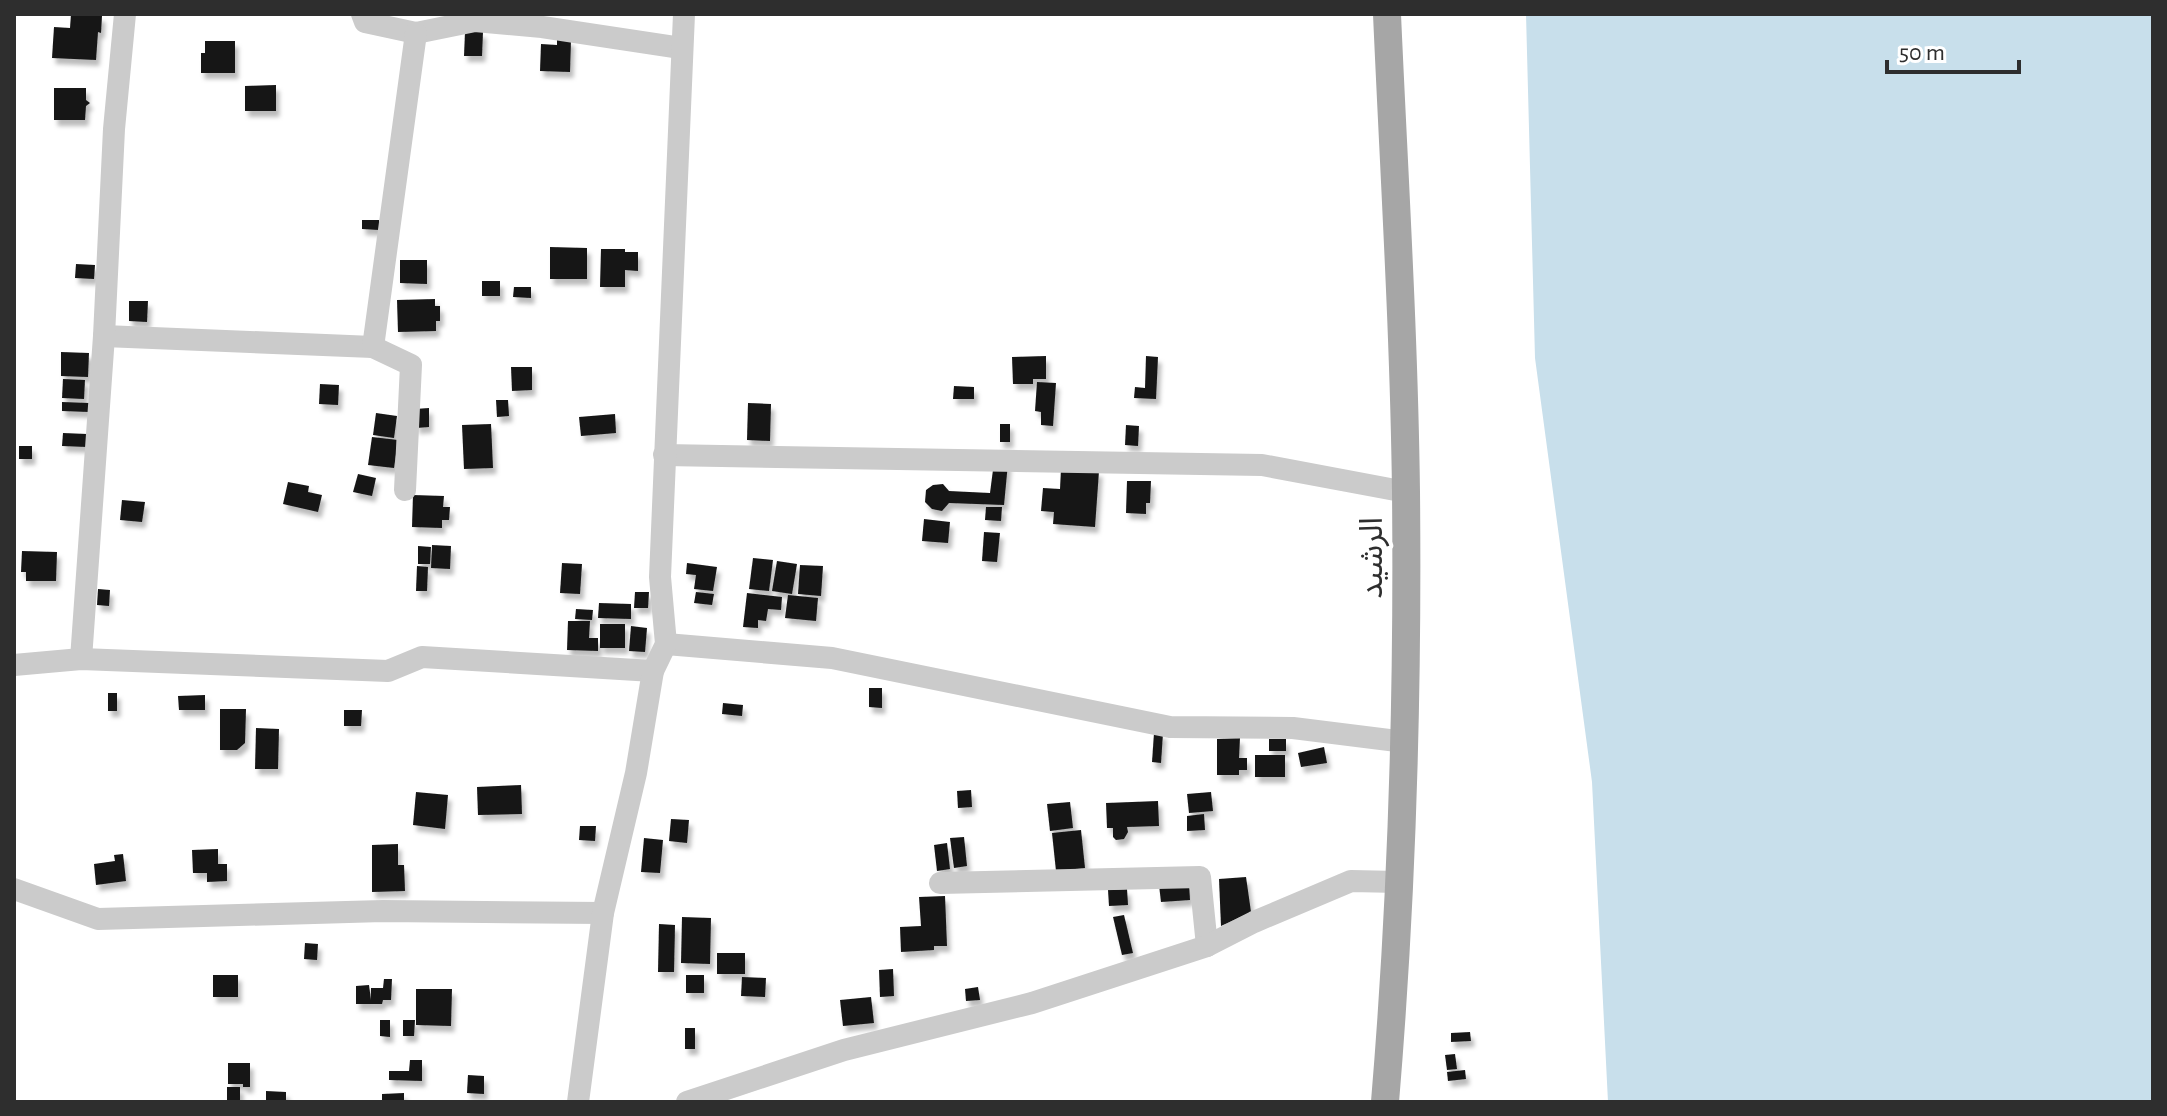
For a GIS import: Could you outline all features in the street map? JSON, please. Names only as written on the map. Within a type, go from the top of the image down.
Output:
[{"type":"main road","name":"الرشيد","points":[[1385,1102],[1405,742],[1406,492],[1387,14]]},
{"type":"street","points":[[81,659],[104,336],[114,129],[125,14]]},
{"type":"street","points":[[362,14],[365,22],[416,33],[475,21],[542,27],[681,48]]},
{"type":"street","points":[[578,1102],[603,913],[636,773],[653,671],[666,644],[660,577],[684,14]]},
{"type":"street","points":[[373,347],[416,33]]},
{"type":"street","points":[[104,336],[373,347],[411,365],[405,490]]},
{"type":"street","points":[[664,455],[1262,465],[1406,492]]},
{"type":"street","points":[[666,644],[832,658],[1170,727],[1293,728],[1405,742]]},
{"type":"street","points":[[14,665],[81,659],[388,671],[422,657],[653,671]]},
{"type":"street","points":[[940,883],[1200,877],[1207,946]]},
{"type":"street","points":[[687,1102],[844,1050],[1032,1003],[1207,946],[1254,922],[1351,881],[1399,882]]},
{"type":"street","points":[[14,889],[98,919],[383,911],[603,913]]},
{"type":"water","points":[[1526,14],[2153,14],[2153,1102],[1608,1102],[1592,782],[1535,358]]},
{"type":"building","points":[[71,14],[102,16],[96,60],[52,58],[54,27],[70,28]]},
{"type":"building","points":[[465,32],[483,32],[482,56],[464,56]]},
{"type":"building","points":[[557,39],[571,40],[570,72],[540,71],[541,44],[557,45]]},
{"type":"building","points":[[205,41],[235,41],[235,73],[201,73],[201,53],[205,53]]},
{"type":"building","points":[[276,85],[276,111],[245,111],[245,86]]},
{"type":"building","points":[[54,88],[86,88],[86,100],[90,103],[86,106],[85,120],[54,120]]},
{"type":"building","points":[[362,220],[379,220],[379,230],[362,229]]},
{"type":"building","points":[[550,247],[587,248],[587,279],[550,279]]},
{"type":"building","points":[[601,249],[638,252],[638,271],[625,270],[625,287],[600,287]]},
{"type":"building","points":[[400,260],[427,260],[427,284],[400,283]]},
{"type":"building","points":[[76,264],[95,265],[94,279],[75,278]]},
{"type":"building","points":[[482,281],[500,281],[500,296],[482,296]]},
{"type":"building","points":[[514,287],[531,287],[531,298],[513,297]]},
{"type":"building","points":[[435,299],[435,306],[440,306],[436,331],[398,332],[397,300]]},
{"type":"building","points":[[129,301],[148,301],[147,322],[129,321]]},
{"type":"building","points":[[61,352],[89,353],[88,377],[61,376]]},
{"type":"building","points":[[1046,356],[1046,379],[1033,379],[1033,384],[1013,384],[1012,357]]},
{"type":"building","points":[[1146,356],[1158,357],[1156,399],[1134,398],[1135,387],[1145,388]]},
{"type":"building","points":[[511,367],[532,367],[532,390],[512,391]]},
{"type":"building","points":[[63,379],[85,380],[84,399],[62,398]]},
{"type":"building","points":[[1037,382],[1056,383],[1053,426],[1041,425],[1041,412],[1035,411]]},
{"type":"building","points":[[320,384],[339,385],[338,405],[319,404]]},
{"type":"building","points":[[954,386],[974,387],[974,399],[953,399]]},
{"type":"building","points":[[496,400],[508,400],[509,416],[497,417]]},
{"type":"building","points":[[62,402],[89,403],[89,412],[62,411]]},
{"type":"building","points":[[748,403],[771,404],[770,441],[747,440]]},
{"type":"building","points":[[429,408],[429,427],[416,428],[415,409]]},
{"type":"building","points":[[376,413],[397,416],[394,438],[373,435]]},
{"type":"building","points":[[615,414],[616,433],[581,436],[579,417]]},
{"type":"building","points":[[491,424],[493,468],[464,469],[462,425]]},
{"type":"building","points":[[1000,424],[1010,424],[1010,442],[1000,442]]},
{"type":"building","points":[[1126,425],[1139,426],[1138,446],[1125,445]]},
{"type":"building","points":[[63,433],[87,434],[87,447],[62,446]]},
{"type":"building","points":[[372,437],[398,440],[394,468],[368,465]]},
{"type":"building","points":[[19,446],[32,446],[32,459],[19,459]]},
{"type":"building","points":[[994,462],[1008,463],[1004,505],[949,503],[942,511],[932,509],[925,502],[926,490],[933,485],[943,484],[949,491],[990,493]]},
{"type":"building","points":[[1061,469],[1099,471],[1095,527],[1053,524],[1054,512],[1041,511],[1043,488],[1060,489]]},
{"type":"building","points":[[358,474],[376,478],[372,496],[353,492]]},
{"type":"building","points":[[1127,481],[1151,481],[1146,514],[1126,513]]},
{"type":"building","points":[[288,482],[309,486],[308,492],[322,495],[318,512],[283,504]]},
{"type":"building","points":[[413,495],[444,496],[443,507],[450,507],[449,520],[442,520],[442,528],[412,527]]},
{"type":"building","points":[[122,500],[145,502],[142,522],[120,520]]},
{"type":"building","points":[[986,507],[1002,507],[1001,521],[985,520]]},
{"type":"building","points":[[924,519],[950,522],[948,543],[922,541]]},
{"type":"building","points":[[984,532],[1000,533],[997,562],[982,561]]},
{"type":"building","points":[[432,545],[451,546],[450,569],[431,568]]},
{"type":"building","points":[[418,546],[431,547],[430,564],[418,564]]},
{"type":"building","points":[[22,551],[57,552],[56,581],[26,581],[26,572],[21,572]]},
{"type":"building","points":[[753,558],[773,560],[769,591],[749,589]]},
{"type":"building","points":[[777,561],[797,564],[792,594],[772,591]]},
{"type":"building","points":[[562,563],[582,564],[580,594],[560,593]]},
{"type":"building","points":[[687,563],[717,567],[713,591],[694,589],[696,575],[686,574]]},
{"type":"building","points":[[800,565],[823,566],[821,596],[798,594]]},
{"type":"building","points":[[417,566],[428,567],[427,591],[416,591]]},
{"type":"building","points":[[98,589],[110,590],[109,606],[97,605]]},
{"type":"building","points":[[635,592],[649,592],[648,608],[634,608]]},
{"type":"building","points":[[696,592],[714,594],[712,605],[694,603]]},
{"type":"building","points":[[747,593],[782,597],[781,610],[768,609],[766,621],[758,620],[758,628],[743,627]]},
{"type":"building","points":[[788,595],[818,598],[816,621],[785,618]]},
{"type":"building","points":[[599,603],[631,604],[631,619],[598,618]]},
{"type":"building","points":[[576,609],[593,610],[592,620],[575,619]]},
{"type":"building","points":[[568,621],[590,621],[589,638],[598,638],[598,651],[567,650]]},
{"type":"building","points":[[600,624],[625,624],[625,648],[600,648]]},
{"type":"building","points":[[631,626],[647,628],[645,652],[629,651]]},
{"type":"building","points":[[869,688],[882,688],[882,708],[869,707]]},
{"type":"building","points":[[108,693],[117,693],[117,711],[108,711]]},
{"type":"building","points":[[205,695],[205,710],[179,710],[178,696]]},
{"type":"building","points":[[723,703],[743,705],[742,716],[722,714]]},
{"type":"building","points":[[220,709],[246,709],[245,743],[237,750],[220,750]]},
{"type":"building","points":[[344,710],[362,710],[361,726],[344,726]]},
{"type":"building","points":[[256,728],[279,729],[278,769],[255,769]]},
{"type":"building","points":[[1154,733],[1163,733],[1161,763],[1152,762]]},
{"type":"building","points":[[1240,738],[1239,758],[1247,758],[1247,770],[1239,770],[1239,775],[1217,775],[1217,739]]},
{"type":"building","points":[[1269,739],[1286,739],[1286,751],[1269,751]]},
{"type":"building","points":[[1324,747],[1327,763],[1301,767],[1298,753]]},
{"type":"building","points":[[1255,755],[1285,755],[1285,777],[1255,777]]},
{"type":"building","points":[[521,785],[522,814],[478,815],[477,787]]},
{"type":"building","points":[[971,790],[972,807],[958,808],[957,791]]},
{"type":"building","points":[[416,792],[448,795],[445,829],[413,825]]},
{"type":"building","points":[[1211,792],[1213,811],[1189,813],[1187,794]]},
{"type":"building","points":[[1158,801],[1159,826],[1127,827],[1124,839],[1116,840],[1113,828],[1107,828],[1106,803]]},
{"type":"building","points":[[1070,802],[1073,828],[1050,831],[1047,804]]},
{"type":"building","points":[[1204,814],[1205,830],[1187,831],[1187,816]]},
{"type":"building","points":[[671,819],[689,820],[687,843],[669,841]]},
{"type":"building","points":[[580,826],[596,826],[595,841],[579,840]]},
{"type":"building","points":[[1081,830],[1085,868],[1056,871],[1052,833]]},
{"type":"building","points":[[964,837],[967,866],[954,868],[950,838]]},
{"type":"building","points":[[644,838],[663,840],[660,873],[641,872]]},
{"type":"building","points":[[947,843],[950,869],[937,871],[934,845]]},
{"type":"building","points":[[398,844],[398,865],[404,865],[405,891],[372,892],[372,845]]},
{"type":"building","points":[[218,849],[218,864],[227,864],[227,881],[207,882],[207,873],[193,873],[192,850]]},
{"type":"building","points":[[123,854],[126,881],[96,885],[94,864],[115,861],[114,855]]},
{"type":"building","points":[[1246,877],[1251,912],[1221,926],[1219,879]]},
{"type":"building","points":[[1189,883],[1190,900],[1161,902],[1159,885]]},
{"type":"building","points":[[1127,889],[1128,905],[1109,906],[1108,890]]},
{"type":"building","points":[[945,896],[947,946],[901,952],[900,927],[921,926],[919,897]]},
{"type":"building","points":[[1124,915],[1133,953],[1122,955],[1113,917]]},
{"type":"building","points":[[682,917],[711,918],[710,964],[681,963]]},
{"type":"building","points":[[659,924],[675,925],[674,972],[658,972]]},
{"type":"building","points":[[305,943],[318,944],[317,960],[304,959]]},
{"type":"building","points":[[717,953],[745,953],[745,974],[717,974]]},
{"type":"building","points":[[893,969],[894,996],[880,997],[879,970]]},
{"type":"building","points":[[213,975],[238,975],[238,997],[213,997]]},
{"type":"building","points":[[686,975],[704,975],[704,993],[686,993]]},
{"type":"building","points":[[742,977],[766,978],[765,997],[741,996]]},
{"type":"building","points":[[384,979],[392,979],[391,1000],[383,1000],[382,1004],[356,1004],[356,986],[369,985],[371,1000],[371,988],[383,988]]},
{"type":"building","points":[[978,987],[980,1000],[966,1001],[965,989]]},
{"type":"building","points":[[416,989],[452,989],[451,1026],[416,1025]]},
{"type":"building","points":[[871,997],[874,1023],[843,1026],[840,1000]]},
{"type":"building","points":[[380,1020],[390,1020],[390,1037],[380,1036]]},
{"type":"building","points":[[403,1020],[415,1020],[414,1036],[403,1036]]},
{"type":"building","points":[[685,1028],[695,1028],[695,1049],[685,1049]]},
{"type":"building","points":[[1470,1032],[1471,1041],[1451,1042],[1451,1033]]},
{"type":"building","points":[[1455,1054],[1457,1069],[1447,1070],[1445,1055]]},
{"type":"building","points":[[410,1060],[422,1060],[422,1081],[389,1080],[389,1071],[409,1071]]},
{"type":"building","points":[[228,1063],[250,1063],[250,1087],[228,1084]]},
{"type":"building","points":[[1465,1070],[1466,1079],[1448,1081],[1447,1072]]},
{"type":"building","points":[[468,1075],[484,1076],[484,1094],[467,1093]]},
{"type":"building","points":[[227,1087],[240,1087],[240,1100],[227,1100]]},
{"type":"building","points":[[266,1091],[286,1092],[286,1102],[266,1102]]},
{"type":"building","points":[[404,1093],[404,1102],[382,1102],[382,1094]]}]
